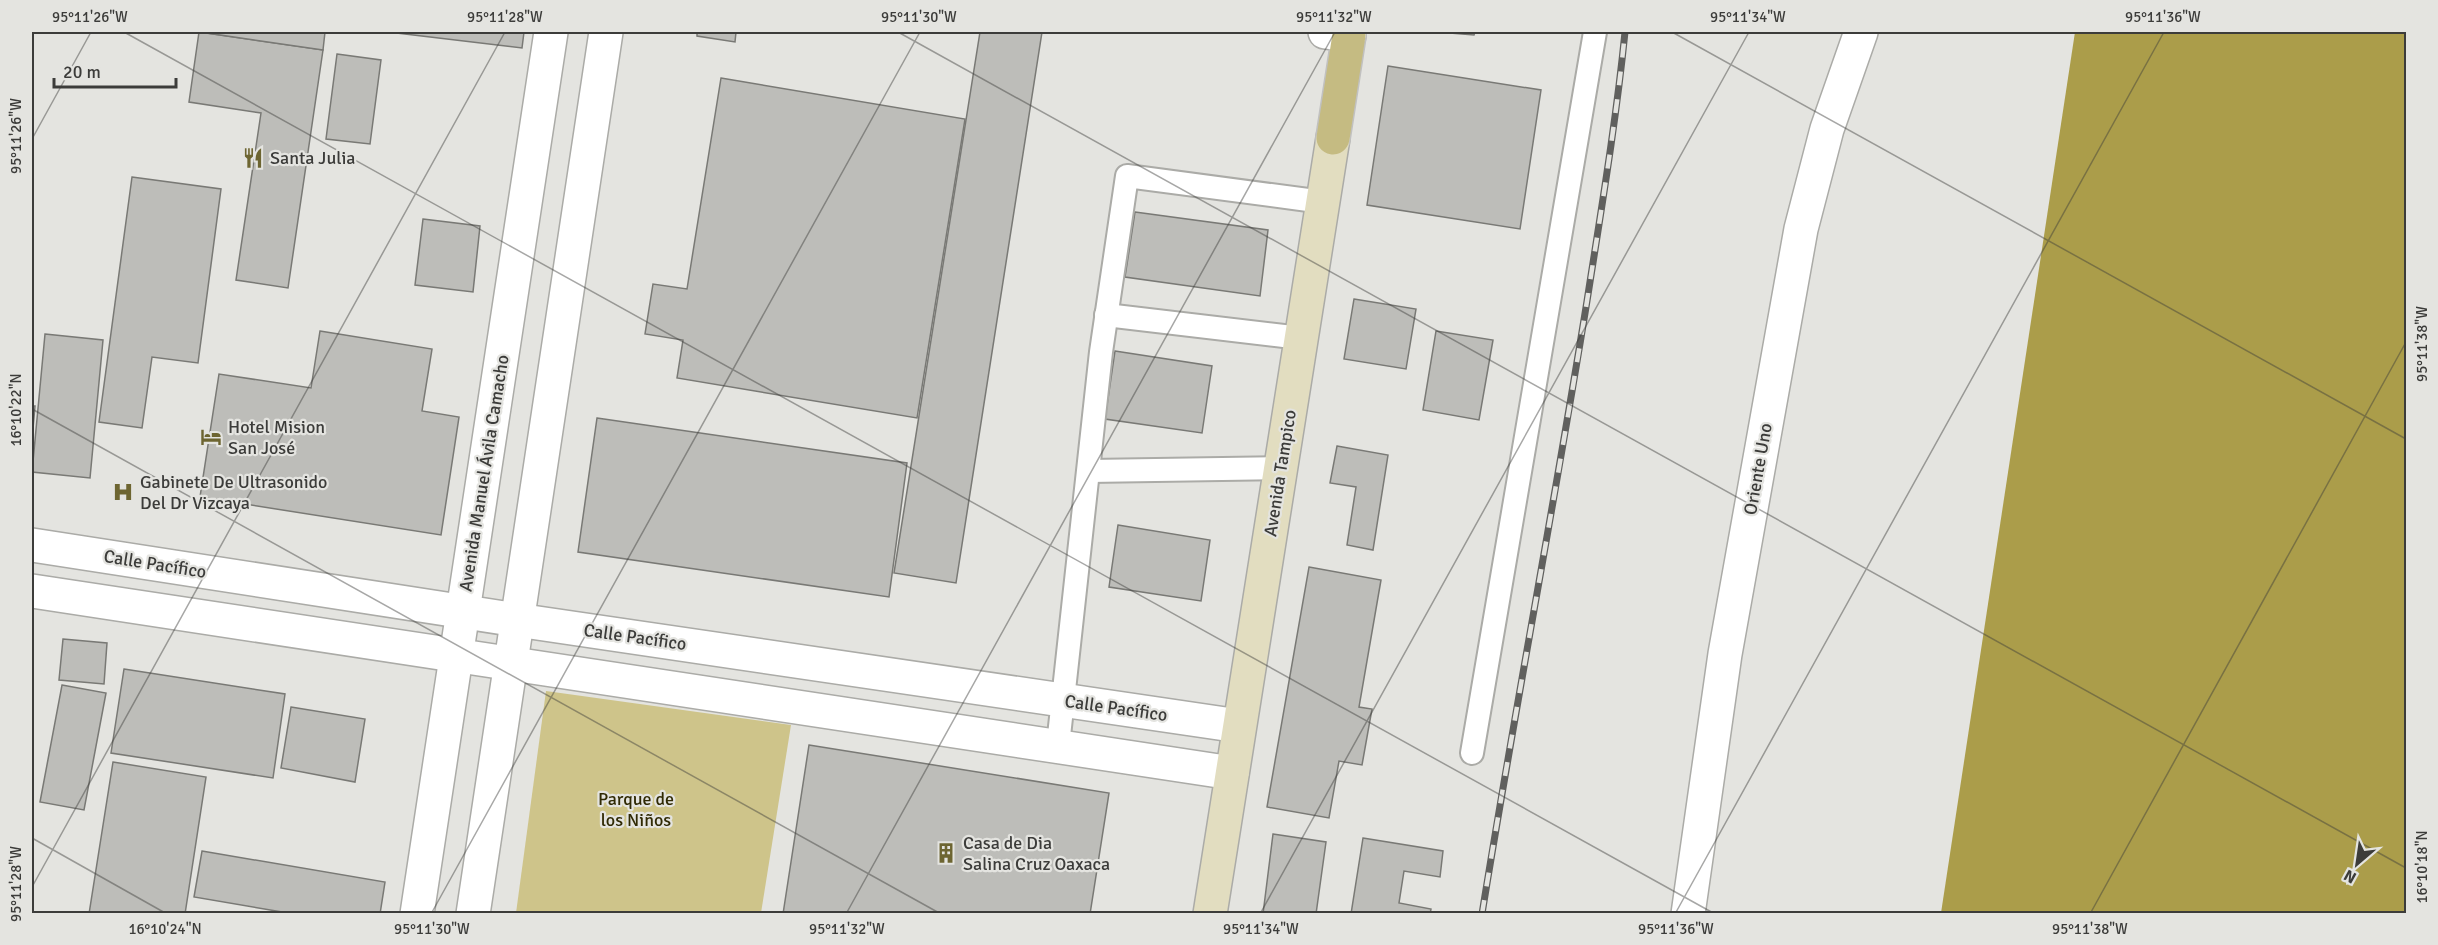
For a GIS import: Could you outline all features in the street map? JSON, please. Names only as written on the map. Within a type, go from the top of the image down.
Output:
[{"type":"main road","name":"Avenida Tampico","points":[[1210,914],[1333,138],[1341,33]]},
{"type":"street","name":"Avenida Manuel Ávila Camacho","points":[[417,914],[551,32]]},
{"type":"street","points":[[472,914],[606,32]]},
{"type":"street","name":"Oriente Uno","points":[[1688,914],[1725,654],[1801,229],[1827,129],[1861,32]]},
{"type":"street","name":"Calle Pacífico","points":[[32,545],[463,612],[1239,726]]},
{"type":"street","points":[[32,591],[1232,773]]},
{"type":"lane","points":[[1472,753],[1595,32]]},
{"type":"lane","points":[[1058,745],[1065,700],[1106,315],[1127,176],[1323,202]]},
{"type":"lane","points":[[1106,315],[1301,338]]},
{"type":"lane","points":[[1089,471],[1281,468]]},
{"type":"green space","name":"Parque de los Niños","points":[[546,691],[791,725],[761,913],[516,913]]},
{"type":"shaded area","points":[[2075,32],[2406,32],[2406,913],[1941,913]]},
{"type":"building","points":[[199,32],[323,50],[288,288],[236,280],[261,113],[189,102]]},
{"type":"building","points":[[200,32],[325,32],[323,50]]},
{"type":"building","points":[[388,32],[524,32],[522,48]]},
{"type":"building","points":[[697,32],[736,32],[735,42],[697,36]]},
{"type":"building","points":[[980,32],[1042,32],[956,583],[894,573]]},
{"type":"building","points":[[1437,32],[1475,32],[1474,35]]},
{"type":"building","points":[[337,54],[381,60],[370,144],[326,139]]},
{"type":"building","points":[[1388,66],[1541,90],[1520,229],[1367,205]]},
{"type":"building","points":[[721,78],[965,119],[917,418],[677,378],[683,340],[645,334],[653,284],[687,289]]},
{"type":"building","points":[[132,177],[221,189],[198,363],[152,357],[142,428],[99,422]]},
{"type":"building","points":[[1135,212],[1268,230],[1260,296],[1125,277]]},
{"type":"building","points":[[423,219],[480,226],[473,292],[415,285]]},
{"type":"building","points":[[1354,299],[1416,309],[1406,369],[1344,359]]},
{"type":"building","points":[[320,331],[432,349],[422,411],[459,417],[441,535],[200,497],[219,374],[311,388]]},
{"type":"building","points":[[1436,331],[1493,340],[1479,420],[1423,410]]},
{"type":"building","points":[[45,334],[103,340],[90,478],[32,472]]},
{"type":"building","points":[[1115,351],[1212,366],[1202,433],[1105,419]]},
{"type":"building","points":[[32,406],[35,406],[32,440]]},
{"type":"building","points":[[597,418],[907,463],[889,597],[578,552]]},
{"type":"building","points":[[1337,446],[1388,455],[1373,550],[1347,545],[1356,487],[1330,483]]},
{"type":"building","points":[[1118,525],[1210,540],[1201,601],[1109,587]]},
{"type":"building","points":[[1309,567],[1381,580],[1359,707],[1372,709],[1362,765],[1339,761],[1329,818],[1267,807]]},
{"type":"building","points":[[63,639],[107,643],[104,684],[59,680]]},
{"type":"building","points":[[124,669],[285,694],[273,778],[111,753]]},
{"type":"building","points":[[62,685],[106,693],[84,810],[40,802]]},
{"type":"building","points":[[291,707],[365,719],[355,782],[281,768]]},
{"type":"building","name":"Casa de Dia Salina Cruz Oaxaca","points":[[809,745],[1109,793],[1090,914],[783,914]]},
{"type":"building","points":[[113,762],[206,777],[185,914],[89,914]]},
{"type":"building","points":[[1273,834],[1326,842],[1316,914],[1263,914]]},
{"type":"building","points":[[1363,838],[1443,851],[1440,877],[1404,871],[1399,903],[1431,909],[1430,914],[1351,914]]},
{"type":"building","points":[[202,851],[385,882],[380,914],[294,914],[194,897]]},
{"type":"railway","points":[[1482,914],[1587,301],[1613,133],[1625,32]]},
{"type":"place","name":"Santa Julia","points":[[253,158]]},
{"type":"place","name":"Hotel Mision San José","points":[[211,437]]},
{"type":"place","name":"Gabinete De Ultrasonido Del Dr Vizcaya","points":[[123,492]]},
{"type":"place","name":"Casa de Dia Salina Cruz Oaxaca","points":[[946,853]]}]
